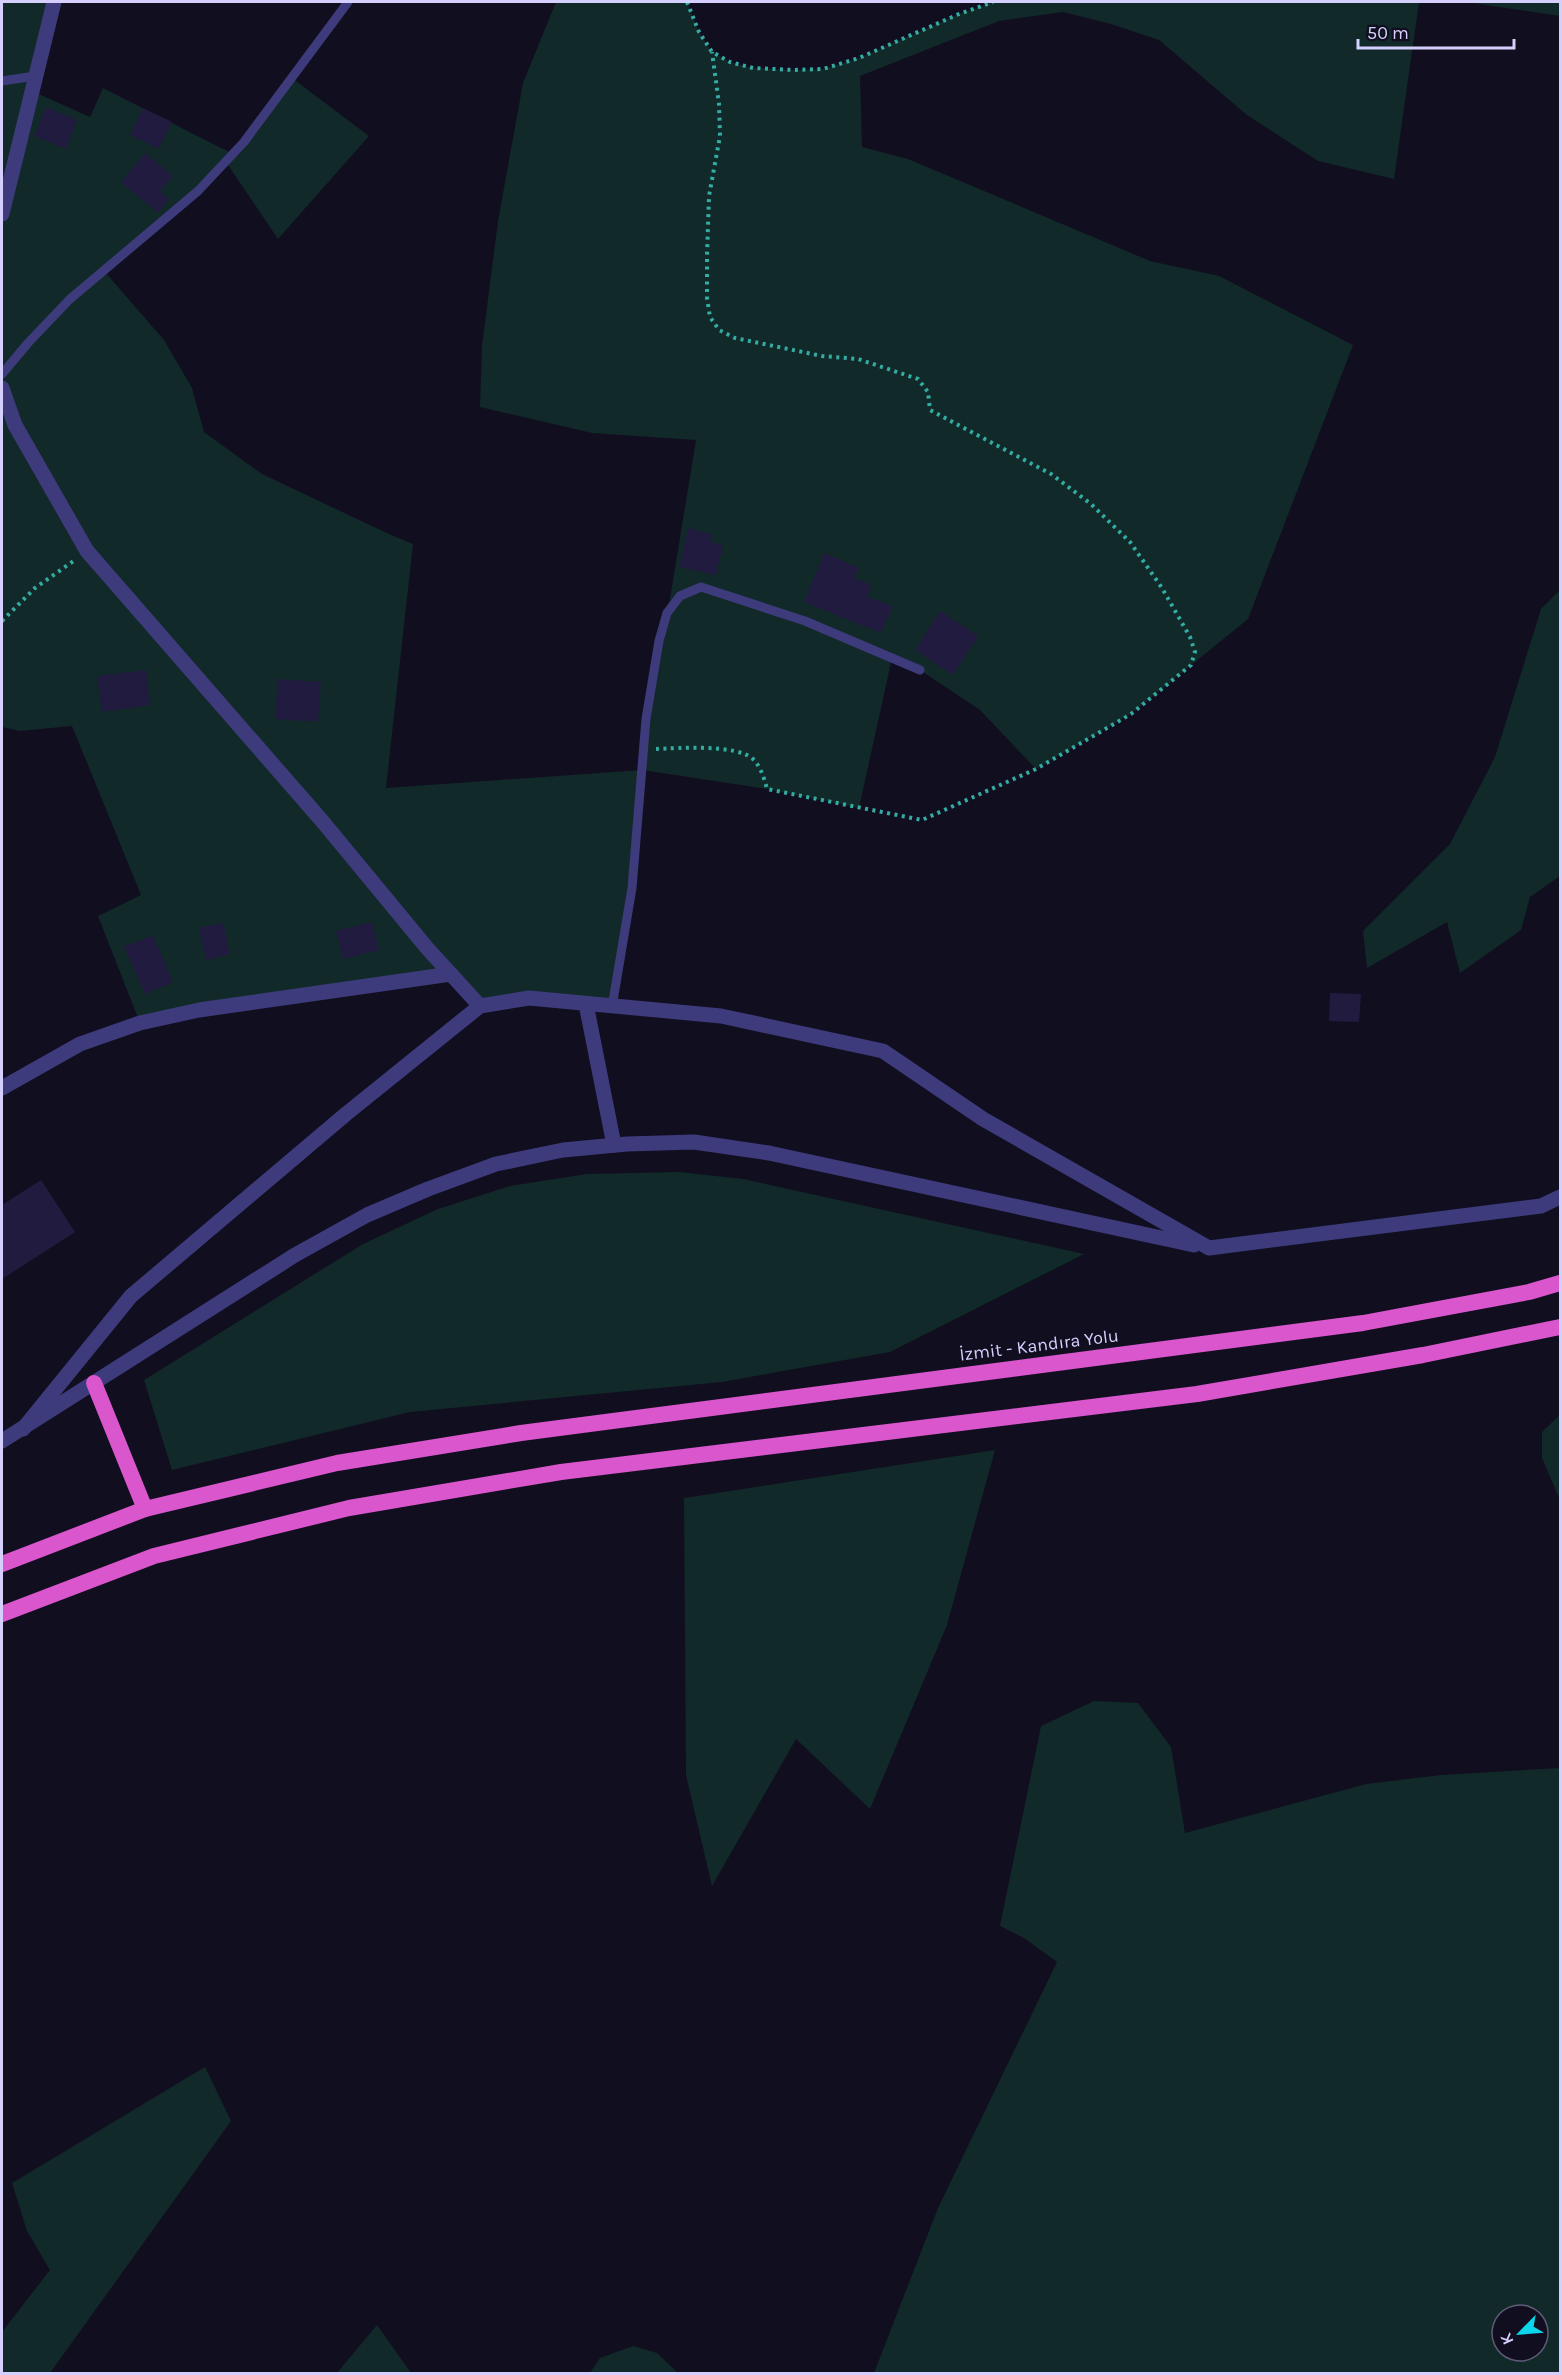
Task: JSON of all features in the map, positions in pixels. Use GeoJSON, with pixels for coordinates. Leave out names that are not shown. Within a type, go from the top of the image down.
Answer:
{"type":"FeatureCollection","features":[{"type":"Feature","properties":{"kind":"highway","name":"İzmit - Kandıra Yolu"},"geometry":{"type":"LineString","coordinates":[[2,1564],[145,1509],[337,1463],[521,1433],[1363,1323],[1529,1292],[1560,1283]]}},
{"type":"Feature","properties":{"kind":"highway"},"geometry":{"type":"LineString","coordinates":[[2,1614],[154,1556],[349,1508],[561,1472],[1197,1394],[1423,1355],[1560,1327]]}},
{"type":"Feature","properties":{"kind":"highway"},"geometry":{"type":"LineString","coordinates":[[94,1383],[145,1509]]}},
{"type":"Feature","properties":{"kind":"street"},"geometry":{"type":"LineString","coordinates":[[2,214],[54,2]]}},
{"type":"Feature","properties":{"kind":"street"},"geometry":{"type":"LineString","coordinates":[[2,388],[15,425],[87,551],[480,1006]]}},
{"type":"Feature","properties":{"kind":"street"},"geometry":{"type":"LineString","coordinates":[[2,1088],[80,1044],[140,1023],[199,1010],[451,974]]}},
{"type":"Feature","properties":{"kind":"street"},"geometry":{"type":"LineString","coordinates":[[22,1429],[131,1296],[346,1114],[480,1006],[529,998],[721,1016],[883,1051],[983,1119],[1209,1248]]}},
{"type":"Feature","properties":{"kind":"street"},"geometry":{"type":"LineString","coordinates":[[586,1004],[614,1145]]}},
{"type":"Feature","properties":{"kind":"street"},"geometry":{"type":"LineString","coordinates":[[2,1441],[295,1255],[377,1211],[496,1164],[563,1150],[614,1145],[694,1142],[769,1153],[1209,1248],[1541,1206],[1560,1197]]}},
{"type":"Feature","properties":{"kind":"lane"},"geometry":{"type":"LineString","coordinates":[[2,374],[70,299],[198,191],[233,154],[348,2]]}},
{"type":"Feature","properties":{"kind":"lane"},"geometry":{"type":"LineString","coordinates":[[2,81],[36,76]]}},
{"type":"Feature","properties":{"kind":"lane"},"geometry":{"type":"LineString","coordinates":[[612,1007],[632,888],[644,749],[659,641],[667,613],[680,596],[701,587],[805,621],[920,670]]}},
{"type":"Feature","properties":{"kind":"path"},"geometry":{"type":"LineString","coordinates":[[644,749],[710,747],[734,752],[752,757],[761,770],[767,789],[922,820],[1036,769],[1131,714],[1191,664],[1195,652],[1190,638],[1162,588],[1122,534],[1091,504],[1051,474],[930,410],[928,393],[918,379],[858,359],[822,356],[735,338],[719,330],[710,316],[707,298],[709,196],[720,136],[719,104],[712,52],[699,32],[687,2]]}},
{"type":"Feature","properties":{"kind":"path"},"geometry":{"type":"LineString","coordinates":[[712,52],[730,62],[753,68],[823,69],[859,58],[959,14],[993,2]]}},
{"type":"Feature","properties":{"kind":"path"},"geometry":{"type":"LineString","coordinates":[[2,621],[35,588],[87,551]]}},
{"type":"Feature","properties":{"kind":"green space"},"geometry":{"type":"Polygon","coordinates":[[[2,2],[54,2],[32,91],[90,117],[103,88],[233,154],[292,78],[369,136],[278,239],[226,162],[104,271],[164,340],[192,388],[204,432],[262,474],[413,544],[386,788],[642,770],[632,888],[612,1007],[529,998],[480,1006],[451,974],[140,1023],[98,916],[141,895],[72,726],[20,731],[2,727],[2,2]]]}},
{"type":"Feature","properties":{"kind":"green space"},"geometry":{"type":"Polygon","coordinates":[[[556,2],[687,2],[699,32],[712,52],[730,62],[753,68],[793,70],[823,69],[859,58],[959,14],[993,2],[1419,2],[1394,179],[1318,161],[1247,115],[1159,40],[1111,24],[1063,12],[999,21],[860,76],[862,147],[908,159],[1150,261],[1219,276],[1353,345],[1248,619],[1131,714],[1036,769],[980,710],[920,670],[892,658],[859,808],[767,789],[642,770],[696,440],[592,433],[480,407],[482,346],[498,221],[523,83],[556,2]]]}},
{"type":"Feature","properties":{"kind":"green space"},"geometry":{"type":"Polygon","coordinates":[[[1467,2],[1560,2],[1560,16],[1467,2]]]}},
{"type":"Feature","properties":{"kind":"green space"},"geometry":{"type":"Polygon","coordinates":[[[1560,590],[1560,876],[1530,897],[1521,930],[1460,973],[1447,922],[1367,968],[1363,931],[1450,844],[1495,757],[1541,609],[1560,590]]]}},
{"type":"Feature","properties":{"kind":"green space"},"geometry":{"type":"Polygon","coordinates":[[[679,1172],[743,1179],[1084,1254],[890,1352],[722,1382],[410,1412],[172,1470],[144,1380],[363,1244],[438,1209],[510,1186],[587,1174],[679,1172]]]}},
{"type":"Feature","properties":{"kind":"green space"},"geometry":{"type":"Polygon","coordinates":[[[1560,1415],[1560,1500],[1542,1458],[1542,1432],[1560,1415]]]}},
{"type":"Feature","properties":{"kind":"green space"},"geometry":{"type":"Polygon","coordinates":[[[995,1450],[947,1625],[870,1809],[796,1739],[712,1886],[686,1775],[684,1498],[995,1450]]]}},
{"type":"Feature","properties":{"kind":"green space"},"geometry":{"type":"Polygon","coordinates":[[[1094,1701],[1138,1703],[1171,1747],[1185,1833],[1366,1784],[1441,1775],[1560,1768],[1560,2373],[874,2373],[938,2208],[1057,1962],[1024,1938],[1000,1926],[1041,1726],[1094,1701]]]}},
{"type":"Feature","properties":{"kind":"green space"},"geometry":{"type":"Polygon","coordinates":[[[205,2067],[231,2121],[50,2373],[2,2373],[2,2332],[50,2270],[27,2231],[12,2183],[205,2067]]]}},
{"type":"Feature","properties":{"kind":"green space"},"geometry":{"type":"Polygon","coordinates":[[[377,2325],[411,2373],[337,2373],[377,2325]]]}},
{"type":"Feature","properties":{"kind":"green space"},"geometry":{"type":"Polygon","coordinates":[[[633,2346],[657,2353],[678,2373],[590,2373],[600,2358],[633,2346]]]}},
{"type":"Feature","properties":{"kind":"building"},"geometry":{"type":"Polygon","coordinates":[[[46,107],[77,120],[66,149],[34,136],[46,107]]]}},
{"type":"Feature","properties":{"kind":"building"},"geometry":{"type":"Polygon","coordinates":[[[143,108],[172,122],[159,149],[130,135],[143,108]]]}},
{"type":"Feature","properties":{"kind":"building"},"geometry":{"type":"Polygon","coordinates":[[[145,153],[173,176],[160,191],[169,199],[158,213],[121,182],[145,153]]]}},
{"type":"Feature","properties":{"kind":"building"},"geometry":{"type":"Polygon","coordinates":[[[688,528],[712,534],[710,542],[723,545],[716,575],[679,567],[688,528]]]}},
{"type":"Feature","properties":{"kind":"building"},"geometry":{"type":"Polygon","coordinates":[[[824,553],[859,568],[854,578],[871,585],[867,597],[893,606],[881,633],[804,602],[824,553]]]}},
{"type":"Feature","properties":{"kind":"building"},"geometry":{"type":"Polygon","coordinates":[[[940,611],[978,636],[953,675],[915,650],[940,611]]]}},
{"type":"Feature","properties":{"kind":"building"},"geometry":{"type":"Polygon","coordinates":[[[146,670],[150,705],[102,712],[97,676],[146,670]]]}},
{"type":"Feature","properties":{"kind":"building"},"geometry":{"type":"Polygon","coordinates":[[[278,679],[321,682],[318,722],[275,719],[278,679]]]}},
{"type":"Feature","properties":{"kind":"building"},"geometry":{"type":"Polygon","coordinates":[[[372,922],[379,950],[343,959],[336,931],[372,922]]]}},
{"type":"Feature","properties":{"kind":"building"},"geometry":{"type":"Polygon","coordinates":[[[223,923],[230,954],[206,960],[199,928],[223,923]]]}},
{"type":"Feature","properties":{"kind":"building"},"geometry":{"type":"Polygon","coordinates":[[[153,935],[173,982],[145,994],[124,947],[153,935]]]}},
{"type":"Feature","properties":{"kind":"building"},"geometry":{"type":"Polygon","coordinates":[[[1330,993],[1361,994],[1359,1022],[1329,1021],[1330,993]]]}},
{"type":"Feature","properties":{"kind":"building"},"geometry":{"type":"Polygon","coordinates":[[[41,1180],[75,1232],[2,1279],[2,1205],[41,1180]]]}}]}
